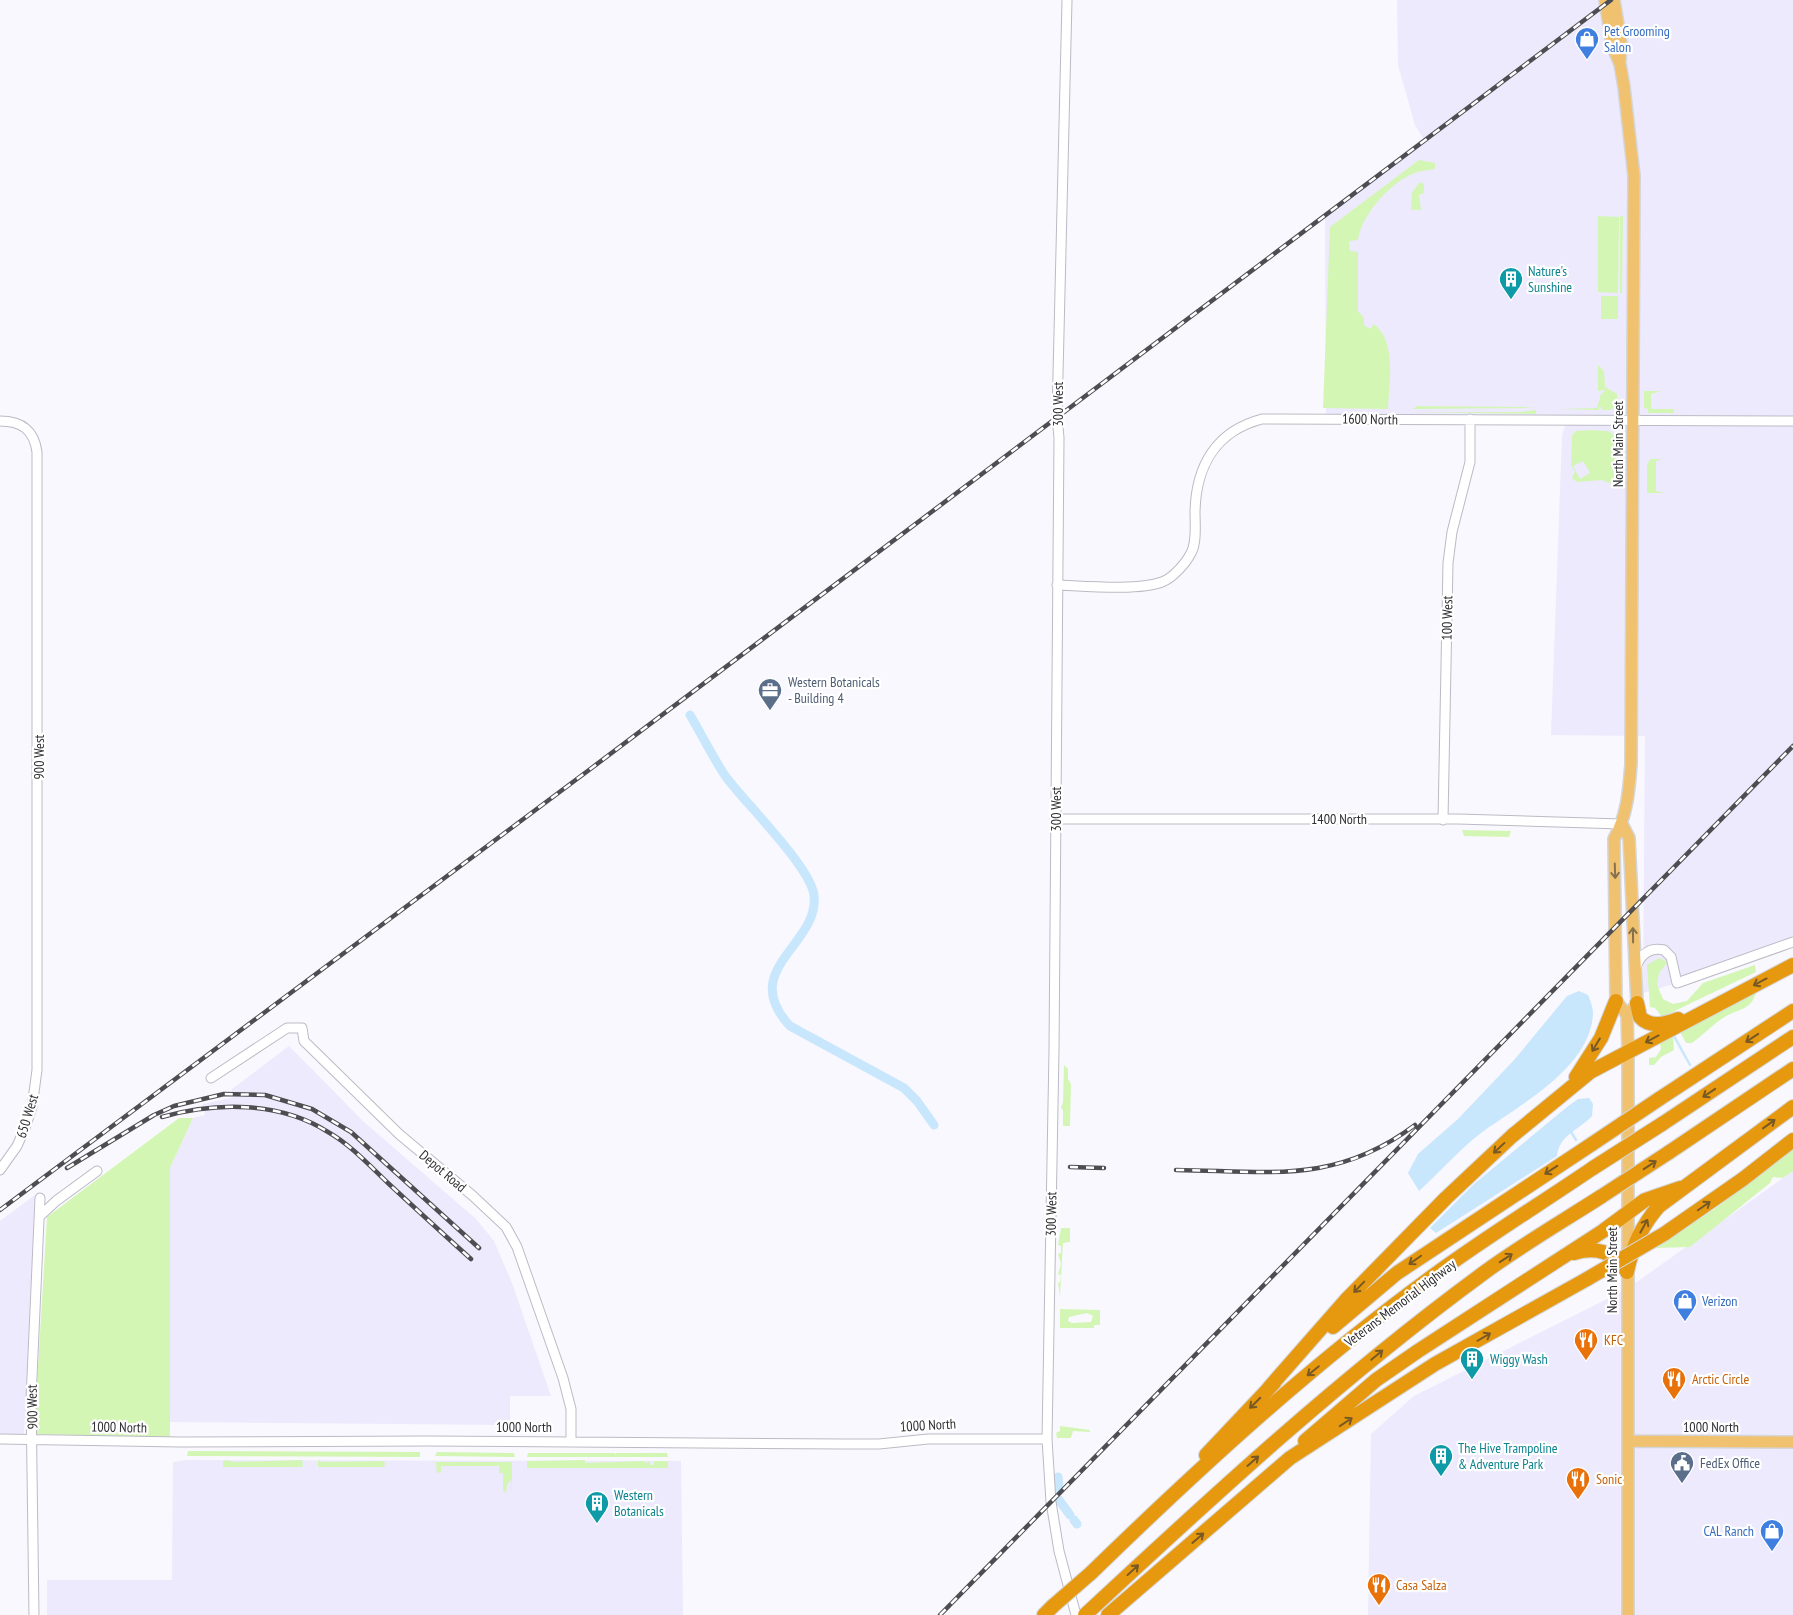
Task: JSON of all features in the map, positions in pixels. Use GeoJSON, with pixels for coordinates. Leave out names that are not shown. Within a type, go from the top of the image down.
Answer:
{"type":"FeatureCollection","features":[{"type":"Feature","properties":{"kind":"highway"},"geometry":{"type":"LineString","coordinates":[[1268,1389],[1346,1300],[1446,1198],[1512,1136],[1563,1094],[1597,1067],[1793,964]]}},
{"type":"Feature","properties":{"kind":"highway"},"geometry":{"type":"LineString","coordinates":[[1563,1094],[1601,1038],[1616,1000]]}},
{"type":"Feature","properties":{"kind":"highway"},"geometry":{"type":"LineString","coordinates":[[1637,1003],[1637,1010],[1643,1021],[1657,1024],[1666,1024],[1707,1010]]}},
{"type":"Feature","properties":{"kind":"highway"},"geometry":{"type":"LineString","coordinates":[[1179,1488],[1223,1434],[1268,1389],[1350,1312],[1397,1273],[1793,1011]]}},
{"type":"Feature","properties":{"kind":"highway","name":"Veterans Memorial Highway"},"geometry":{"type":"LineString","coordinates":[[1049,1610],[1091,1573],[1179,1488],[1304,1378],[1373,1322],[1433,1276],[1793,1037]]}},
{"type":"Feature","properties":{"kind":"highway","name":"Veterans Memorial Highway"},"geometry":{"type":"LineString","coordinates":[[1085,1615],[1217,1492],[1392,1343],[1486,1271],[1793,1069]]}},
{"type":"Feature","properties":{"kind":"highway"},"geometry":{"type":"LineString","coordinates":[[1627,1272],[1635,1243],[1648,1220],[1659,1206],[1680,1188],[1793,1106]]}},
{"type":"Feature","properties":{"kind":"highway"},"geometry":{"type":"LineString","coordinates":[[1108,1615],[1290,1458],[1428,1368],[1664,1234],[1743,1179],[1793,1140]]}},
{"type":"Feature","properties":{"kind":"highway"},"geometry":{"type":"LineString","coordinates":[[1290,1458],[1294,1450],[1376,1380],[1563,1257],[1645,1200],[1680,1188]]}},
{"type":"Feature","properties":{"kind":"highway"},"geometry":{"type":"LineString","coordinates":[[1563,1257],[1579,1252],[1601,1251],[1616,1258],[1627,1272]]}},
{"type":"Feature","properties":{"kind":"main road","name":"North Main Street"},"geometry":{"type":"LineString","coordinates":[[1605,0],[1612,45],[1620,64]]}},
{"type":"Feature","properties":{"kind":"main road","name":"North Main Street"},"geometry":{"type":"LineString","coordinates":[[1614,0],[1621,43],[1620,64],[1633,150],[1634,176],[1631,764],[1627,806],[1622,824],[1614,839],[1616,1000]]}},
{"type":"Feature","properties":{"kind":"main road"},"geometry":{"type":"LineString","coordinates":[[1616,1000],[1627,1015],[1637,1003],[1629,838],[1622,824]]}},
{"type":"Feature","properties":{"kind":"main road","name":"North Main Street"},"geometry":{"type":"LineString","coordinates":[[1627,1015],[1628,1615]]}},
{"type":"Feature","properties":{"kind":"main road","name":"1000 North"},"geometry":{"type":"LineString","coordinates":[[1628,1441],[1793,1442]]}},
{"type":"Feature","properties":{"kind":"street","name":"300 West"},"geometry":{"type":"LineString","coordinates":[[1067,0],[1057,416],[1059,438],[1047,1438],[1051,1502],[1059,1551],[1076,1615]]}},
{"type":"Feature","properties":{"kind":"street","name":"1600 North"},"geometry":{"type":"LineString","coordinates":[[1057,585],[1149,586],[1165,582],[1178,570],[1192,552],[1195,495],[1203,471],[1214,448],[1235,428],[1262,419],[1292,417],[1633,421],[1793,420]]}},
{"type":"Feature","properties":{"kind":"street","name":"100 West"},"geometry":{"type":"LineString","coordinates":[[1443,820],[1448,563],[1452,532],[1470,462],[1470,419]]}},
{"type":"Feature","properties":{"kind":"street","name":"900 West"},"geometry":{"type":"LineString","coordinates":[[0,421],[20,424],[29,430],[36,444],[38,461],[39,883],[36,1086]]}},
{"type":"Feature","properties":{"kind":"street","name":"1400 North"},"geometry":{"type":"LineString","coordinates":[[1055,819],[1443,820],[1622,824]]}},
{"type":"Feature","properties":{"kind":"street"},"geometry":{"type":"LineString","coordinates":[[1634,972],[1640,958],[1645,953],[1661,949],[1671,957],[1677,984],[1793,942]]}},
{"type":"Feature","properties":{"kind":"street","name":"Depot Road"},"geometry":{"type":"LineString","coordinates":[[211,1078],[287,1028],[302,1028],[304,1041],[393,1128],[500,1220],[517,1247],[564,1378],[571,1409],[571,1442]]}},
{"type":"Feature","properties":{"kind":"street","name":"650 West"},"geometry":{"type":"LineString","coordinates":[[0,1170],[17,1146],[25,1128],[36,1086]]}},
{"type":"Feature","properties":{"kind":"street"},"geometry":{"type":"LineString","coordinates":[[40,1216],[56,1201],[96,1171]]}},
{"type":"Feature","properties":{"kind":"street","name":"900 West"},"geometry":{"type":"LineString","coordinates":[[34,1615],[32,1369],[40,1198]]}},
{"type":"Feature","properties":{"kind":"street","name":"1000 North"},"geometry":{"type":"LineString","coordinates":[[0,1439],[862,1444],[928,1439],[1047,1438]]}},
{"type":"Feature","properties":{"kind":"shaded area"},"geometry":{"type":"Polygon","coordinates":[[[1397,0],[1793,0],[1793,936],[1677,983],[1643,993],[1645,736],[1551,735],[1562,436],[1568,415],[1326,414],[1325,214],[1424,140],[1415,125],[1398,65],[1397,0]]]}},
{"type":"Feature","properties":{"kind":"shaded area"},"geometry":{"type":"Polygon","coordinates":[[[289,1046],[364,1122],[476,1219],[494,1241],[512,1283],[551,1396],[510,1396],[510,1425],[170,1422],[170,1168],[193,1118],[205,1115],[203,1104],[231,1098],[232,1089],[289,1046]]]}},
{"type":"Feature","properties":{"kind":"shaded area"},"geometry":{"type":"Polygon","coordinates":[[[1793,1171],[1793,1615],[1368,1615],[1371,1434],[1414,1396],[1627,1289],[1793,1171]]]}},
{"type":"Feature","properties":{"kind":"shaded area"},"geometry":{"type":"Polygon","coordinates":[[[35,1195],[24,1435],[0,1435],[0,1221],[35,1195]]]}},
{"type":"Feature","properties":{"kind":"shaded area"},"geometry":{"type":"Polygon","coordinates":[[[187,1460],[681,1461],[683,1615],[47,1615],[47,1580],[172,1580],[173,1462],[187,1460]]]}},
{"type":"Feature","properties":{"kind":"green space"},"geometry":{"type":"Polygon","coordinates":[[[1419,160],[1435,163],[1435,169],[1412,174],[1394,185],[1370,211],[1364,221],[1358,240],[1349,241],[1350,251],[1358,252],[1358,311],[1364,318],[1364,325],[1370,329],[1374,324],[1381,332],[1389,352],[1388,409],[1323,408],[1330,227],[1419,160]]]}},
{"type":"Feature","properties":{"kind":"green space"},"geometry":{"type":"Polygon","coordinates":[[[1420,182],[1424,184],[1424,193],[1419,195],[1421,210],[1411,210],[1412,192],[1420,182]]]}},
{"type":"Feature","properties":{"kind":"green space"},"geometry":{"type":"Polygon","coordinates":[[[1598,216],[1619,217],[1618,293],[1598,292],[1598,216]]]}},
{"type":"Feature","properties":{"kind":"green space"},"geometry":{"type":"Polygon","coordinates":[[[1620,216],[1623,216],[1622,293],[1620,293],[1620,216]]]}},
{"type":"Feature","properties":{"kind":"green space"},"geometry":{"type":"Polygon","coordinates":[[[1601,296],[1618,296],[1618,319],[1601,319],[1601,296]]]}},
{"type":"Feature","properties":{"kind":"green space"},"geometry":{"type":"Polygon","coordinates":[[[1598,365],[1604,371],[1605,387],[1617,394],[1617,403],[1611,410],[1602,410],[1601,407],[1599,407],[1599,410],[1561,409],[1597,408],[1601,394],[1606,390],[1598,391],[1598,365]]]}},
{"type":"Feature","properties":{"kind":"green space"},"geometry":{"type":"Polygon","coordinates":[[[1644,391],[1661,391],[1651,394],[1651,409],[1674,409],[1674,413],[1648,413],[1648,409],[1644,408],[1644,391]]]}},
{"type":"Feature","properties":{"kind":"green space"},"geometry":{"type":"Polygon","coordinates":[[[1417,406],[1522,407],[1536,408],[1413,409],[1417,406]]]}},
{"type":"Feature","properties":{"kind":"green space"},"geometry":{"type":"Polygon","coordinates":[[[1536,410],[1536,414],[1411,412],[1521,412],[1536,410]]]}},
{"type":"Feature","properties":{"kind":"green space"},"geometry":{"type":"Polygon","coordinates":[[[1576,431],[1608,431],[1619,438],[1621,474],[1618,479],[1621,481],[1621,488],[1613,488],[1612,484],[1602,480],[1577,482],[1572,478],[1575,471],[1571,466],[1572,435],[1576,431]],[[1583,461],[1573,466],[1580,479],[1590,473],[1583,461]]]}},
{"type":"Feature","properties":{"kind":"green space"},"geometry":{"type":"Polygon","coordinates":[[[1650,459],[1662,459],[1656,461],[1656,491],[1665,493],[1647,493],[1647,465],[1650,459]]]}},
{"type":"Feature","properties":{"kind":"green space"},"geometry":{"type":"Polygon","coordinates":[[[1462,830],[1511,831],[1509,837],[1464,836],[1462,830]]]}},
{"type":"Feature","properties":{"kind":"green space"},"geometry":{"type":"Polygon","coordinates":[[[1659,958],[1668,962],[1659,973],[1657,985],[1663,999],[1673,1004],[1687,1001],[1703,983],[1755,965],[1756,972],[1662,1017],[1655,1008],[1650,1007],[1647,965],[1659,958]]]}},
{"type":"Feature","properties":{"kind":"green space"},"geometry":{"type":"Polygon","coordinates":[[[1756,992],[1751,1003],[1743,1009],[1723,1018],[1692,1043],[1686,1043],[1680,1032],[1756,992]]]}},
{"type":"Feature","properties":{"kind":"green space"},"geometry":{"type":"Polygon","coordinates":[[[1673,1036],[1674,1050],[1661,1057],[1654,1065],[1649,1065],[1649,1058],[1656,1057],[1661,1049],[1660,1043],[1673,1036]]]}},
{"type":"Feature","properties":{"kind":"green space"},"geometry":{"type":"Polygon","coordinates":[[[1064,1065],[1068,1069],[1068,1079],[1071,1084],[1070,1126],[1063,1126],[1063,1111],[1061,1107],[1063,1102],[1064,1065]]]}},
{"type":"Feature","properties":{"kind":"green space"},"geometry":{"type":"Polygon","coordinates":[[[179,1118],[193,1118],[170,1168],[170,1437],[34,1434],[47,1217],[179,1118]]]}},
{"type":"Feature","properties":{"kind":"green space"},"geometry":{"type":"Polygon","coordinates":[[[1793,1150],[1793,1171],[1783,1178],[1773,1177],[1770,1183],[1690,1247],[1654,1248],[1713,1210],[1793,1150]]]}},
{"type":"Feature","properties":{"kind":"green space"},"geometry":{"type":"Polygon","coordinates":[[[1061,1228],[1070,1228],[1070,1242],[1063,1243],[1060,1296],[1058,1283],[1060,1282],[1061,1275],[1058,1274],[1061,1264],[1058,1254],[1061,1253],[1061,1246],[1058,1245],[1061,1228]]]}},
{"type":"Feature","properties":{"kind":"green space"},"geometry":{"type":"Polygon","coordinates":[[[1060,1309],[1100,1310],[1100,1325],[1094,1325],[1094,1328],[1060,1328],[1060,1309]],[[1087,1313],[1069,1317],[1068,1321],[1072,1323],[1091,1322],[1093,1316],[1087,1313]]]}},
{"type":"Feature","properties":{"kind":"green space"},"geometry":{"type":"Polygon","coordinates":[[[1060,1426],[1090,1430],[1090,1432],[1073,1431],[1071,1438],[1057,1438],[1056,1433],[1060,1431],[1060,1426]]]}},
{"type":"Feature","properties":{"kind":"green space"},"geometry":{"type":"Polygon","coordinates":[[[188,1451],[420,1452],[420,1457],[187,1456],[188,1451]]]}},
{"type":"Feature","properties":{"kind":"green space"},"geometry":{"type":"Polygon","coordinates":[[[437,1452],[514,1453],[515,1457],[435,1456],[437,1452]]]}},
{"type":"Feature","properties":{"kind":"green space"},"geometry":{"type":"Polygon","coordinates":[[[528,1453],[615,1453],[615,1455],[616,1453],[667,1453],[668,1457],[527,1457],[528,1453]]]}},
{"type":"Feature","properties":{"kind":"green space"},"geometry":{"type":"Polygon","coordinates":[[[226,1460],[234,1462],[302,1460],[303,1465],[302,1467],[223,1467],[223,1462],[226,1460]]]}},
{"type":"Feature","properties":{"kind":"green space"},"geometry":{"type":"Polygon","coordinates":[[[318,1460],[322,1462],[384,1461],[385,1464],[384,1467],[318,1467],[318,1460]]]}},
{"type":"Feature","properties":{"kind":"green space"},"geometry":{"type":"Polygon","coordinates":[[[585,1460],[585,1463],[644,1461],[646,1463],[650,1461],[650,1465],[654,1465],[654,1461],[668,1461],[668,1468],[527,1468],[527,1461],[585,1460]]]}},
{"type":"Feature","properties":{"kind":"green space"},"geometry":{"type":"Polygon","coordinates":[[[436,1462],[512,1462],[512,1493],[511,1480],[507,1485],[506,1493],[503,1491],[503,1473],[499,1473],[499,1466],[441,1466],[441,1472],[437,1473],[436,1462]]]}},
{"type":"Feature","properties":{"kind":"water"},"geometry":{"type":"Polygon","coordinates":[[[1579,991],[1588,995],[1593,1013],[1589,1033],[1580,1051],[1567,1068],[1533,1097],[1481,1133],[1419,1191],[1408,1173],[1418,1154],[1458,1119],[1515,1059],[1567,996],[1579,991]]]}},
{"type":"Feature","properties":{"kind":"water"},"geometry":{"type":"Polygon","coordinates":[[[1589,1098],[1593,1104],[1592,1116],[1570,1133],[1561,1143],[1557,1156],[1436,1233],[1430,1228],[1474,1184],[1567,1107],[1578,1099],[1589,1098]]]}},
{"type":"Feature","properties":{"kind":"waterway"},"geometry":{"type":"LineString","coordinates":[[690,715],[726,777],[790,852],[810,883],[814,895],[813,913],[805,929],[784,958],[776,973],[772,989],[776,1006],[790,1026],[904,1088],[917,1101],[934,1125]]}},
{"type":"Feature","properties":{"kind":"waterway"},"geometry":{"type":"LineString","coordinates":[[1674,1036],[1690,1065]]}},
{"type":"Feature","properties":{"kind":"waterway"},"geometry":{"type":"LineString","coordinates":[[1570,1130],[1576,1140]]}},
{"type":"Feature","properties":{"kind":"waterway"},"geometry":{"type":"LineString","coordinates":[[1058,1477],[1059,1489]]}},
{"type":"Feature","properties":{"kind":"waterway"},"geometry":{"type":"LineString","coordinates":[[1059,1500],[1070,1515]]}},
{"type":"Feature","properties":{"kind":"waterway"},"geometry":{"type":"LineString","coordinates":[[1074,1520],[1077,1524]]}},
{"type":"Feature","properties":{"kind":"railway"},"geometry":{"type":"LineString","coordinates":[[0,1210],[589,770],[1611,0]]}},
{"type":"Feature","properties":{"kind":"railway"},"geometry":{"type":"LineString","coordinates":[[940,1615],[1793,746]]}},
{"type":"Feature","properties":{"kind":"railway"},"geometry":{"type":"LineString","coordinates":[[67,1168],[154,1115],[174,1106],[224,1094],[265,1095],[312,1109],[351,1132],[479,1248]]}},
{"type":"Feature","properties":{"kind":"railway"},"geometry":{"type":"LineString","coordinates":[[162,1117],[204,1109],[247,1107],[289,1114],[309,1122],[336,1137],[352,1149],[471,1259]]}},
{"type":"Feature","properties":{"kind":"railway"},"geometry":{"type":"LineString","coordinates":[[1176,1170],[1271,1172],[1329,1166],[1357,1157],[1386,1144],[1415,1125]]}},
{"type":"Feature","properties":{"kind":"railway"},"geometry":{"type":"LineString","coordinates":[[1070,1167],[1104,1168]]}},
{"type":"Feature","properties":{"kind":"place","name":"Pet Grooming Salon"},"geometry":{"type":"Point","coordinates":[1587,60]}},
{"type":"Feature","properties":{"kind":"place","name":"Nature's Sunshine"},"geometry":{"type":"Point","coordinates":[1511,300]}},
{"type":"Feature","properties":{"kind":"place","name":"Western Botanicals - Building 4"},"geometry":{"type":"Point","coordinates":[770,711]}},
{"type":"Feature","properties":{"kind":"place","name":"Verizon"},"geometry":{"type":"Point","coordinates":[1685,1322]}},
{"type":"Feature","properties":{"kind":"place","name":"KFC"},"geometry":{"type":"Point","coordinates":[1586,1361]}},
{"type":"Feature","properties":{"kind":"place","name":"Wiggy Wash"},"geometry":{"type":"Point","coordinates":[1472,1380]}},
{"type":"Feature","properties":{"kind":"place","name":"Arctic Circle"},"geometry":{"type":"Point","coordinates":[1674,1400]}},
{"type":"Feature","properties":{"kind":"place","name":"The Hive Trampoline & Adventure Park"},"geometry":{"type":"Point","coordinates":[1441,1477]}},
{"type":"Feature","properties":{"kind":"place","name":"FedEx Office"},"geometry":{"type":"Point","coordinates":[1682,1484]}},
{"type":"Feature","properties":{"kind":"place","name":"Sonic"},"geometry":{"type":"Point","coordinates":[1578,1500]}},
{"type":"Feature","properties":{"kind":"place","name":"Western Botanicals"},"geometry":{"type":"Point","coordinates":[597,1524]}},
{"type":"Feature","properties":{"kind":"place","name":"CAL Ranch"},"geometry":{"type":"Point","coordinates":[1772,1552]}},
{"type":"Feature","properties":{"kind":"place","name":"Casa Salza"},"geometry":{"type":"Point","coordinates":[1379,1606]}}]}
